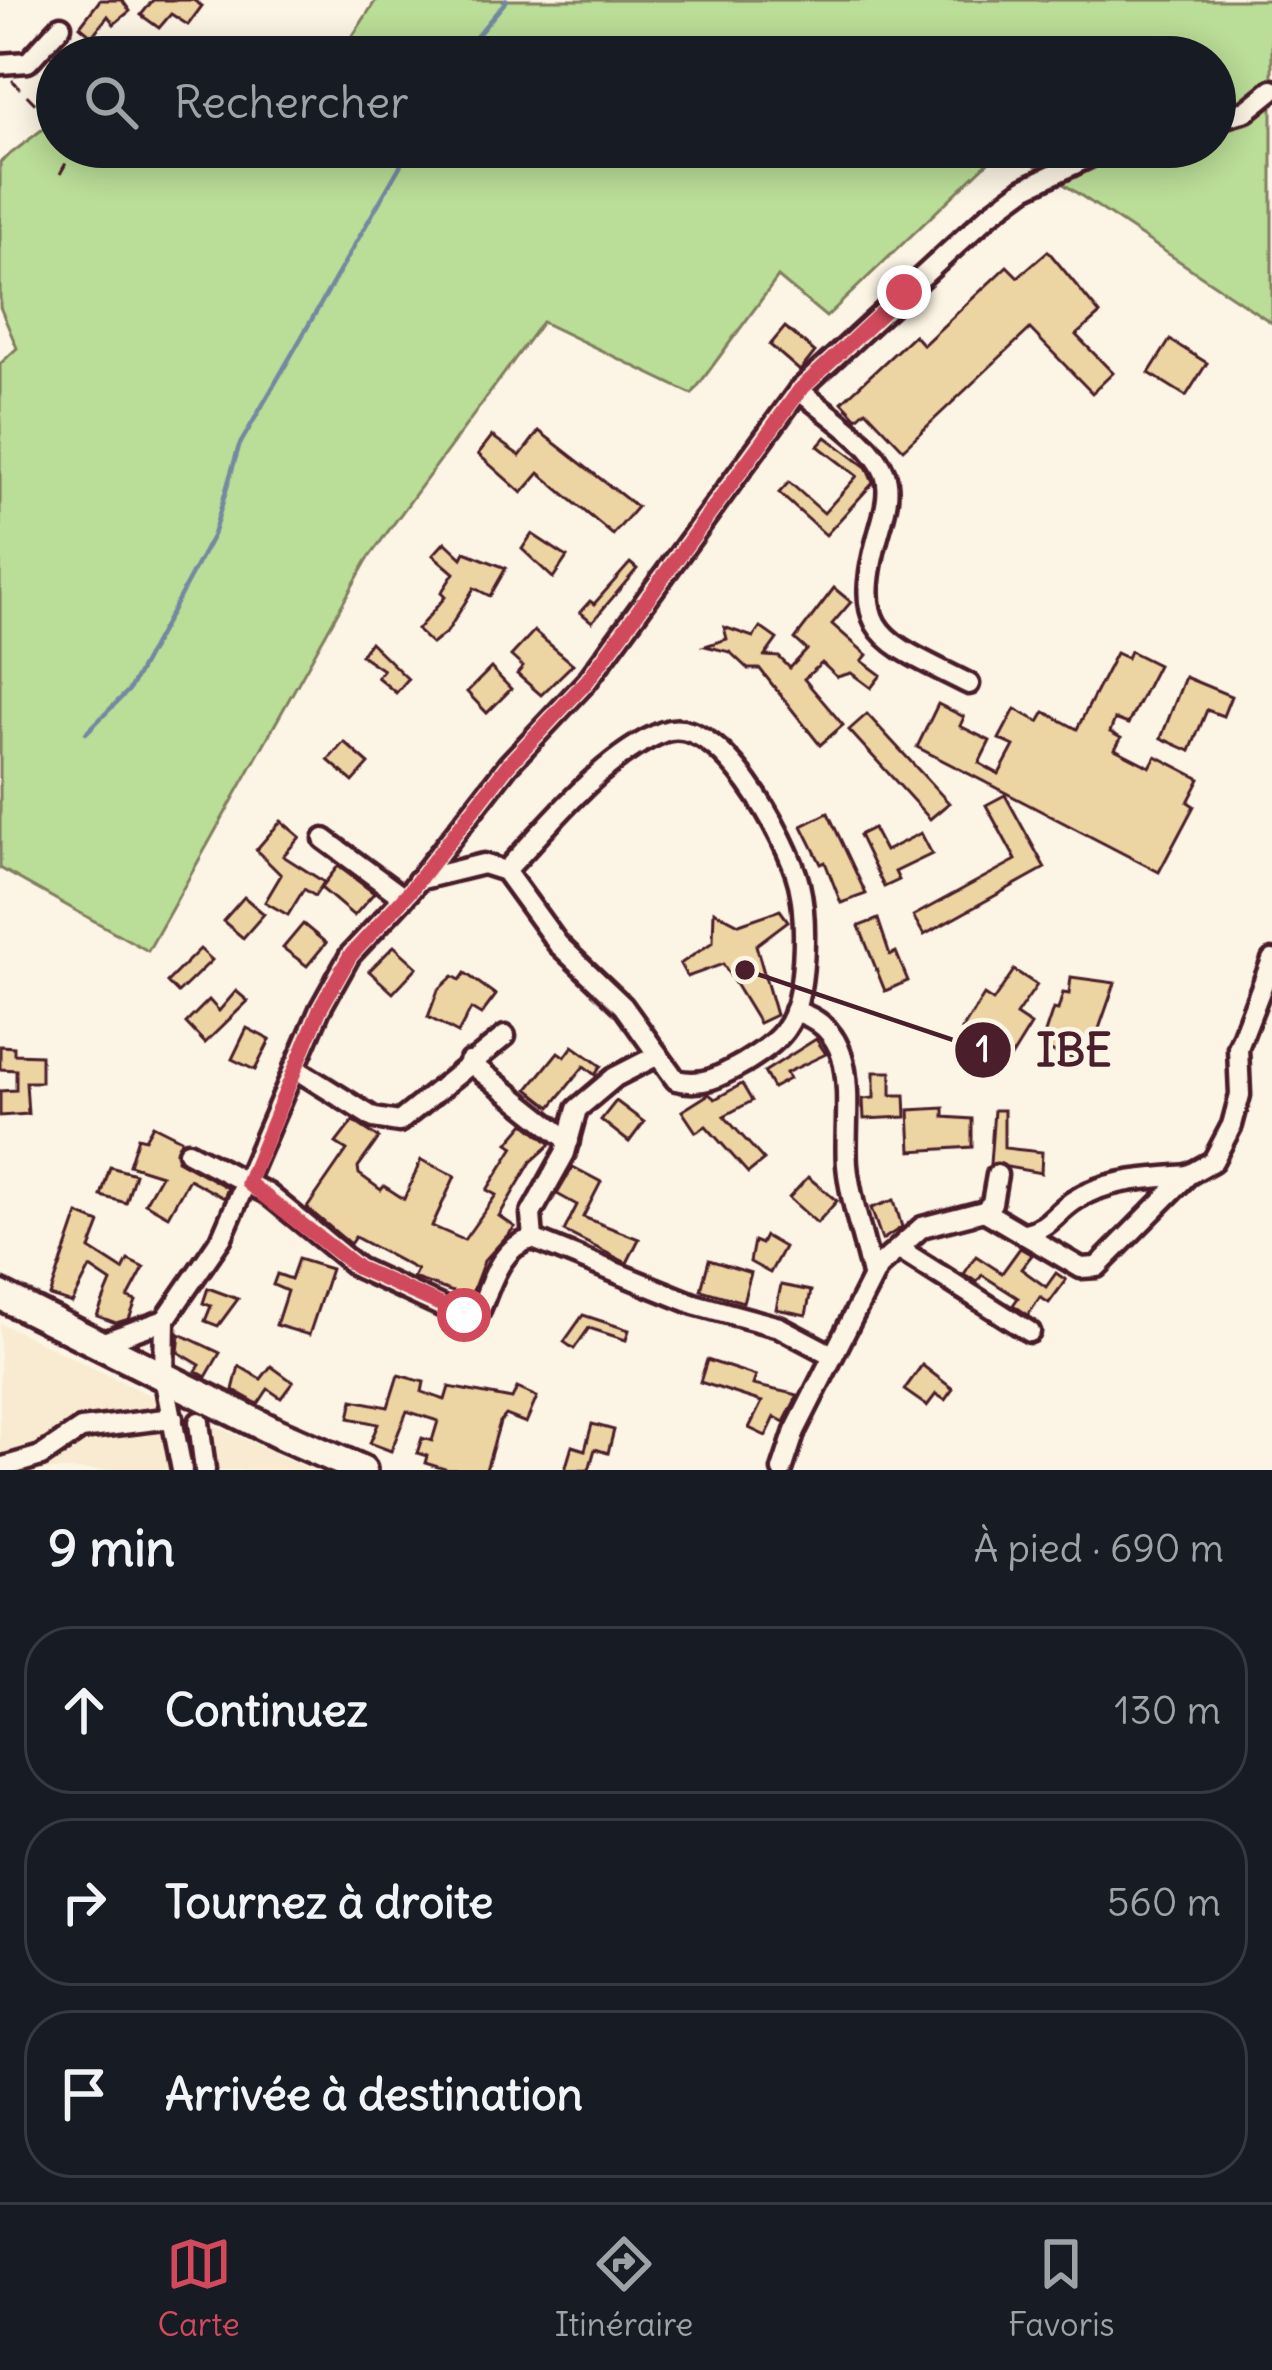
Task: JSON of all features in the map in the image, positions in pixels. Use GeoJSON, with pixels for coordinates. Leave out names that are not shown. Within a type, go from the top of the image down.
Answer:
{"type":"FeatureCollection","features":[{"type":"Feature","properties":{"kind":"highway"},"geometry":{"type":"LineString","coordinates":[[0,1295],[362,1470]]}},
{"type":"Feature","properties":{"kind":"street"},"geometry":{"type":"LineString","coordinates":[[52,36],[61,26]]}},
{"type":"Feature","properties":{"kind":"street"},"geometry":{"type":"LineString","coordinates":[[6,72],[36,53]]}},
{"type":"Feature","properties":{"kind":"street"},"geometry":{"type":"LineString","coordinates":[[1236,114],[1272,90]]}},
{"type":"Feature","properties":{"kind":"street"},"geometry":{"type":"LineString","coordinates":[[182,1470],[164,1377],[165,1320],[222,1237],[294,1067],[350,956],[404,898],[508,765],[600,665],[800,390],[990,214],[1025,188],[1066,168]]}},
{"type":"Feature","properties":{"kind":"street"},"geometry":{"type":"LineString","coordinates":[[800,390],[870,451],[884,474],[885,512],[869,567],[871,618],[884,641],[969,684]]}},
{"type":"Feature","properties":{"kind":"street"},"geometry":{"type":"LineString","coordinates":[[418,880],[483,864],[505,871],[558,944],[602,982],[676,1080],[712,1081],[785,1030],[794,1011],[805,942],[799,885],[779,831],[734,767],[706,738],[685,729],[664,731],[611,764],[505,871]]}},
{"type":"Feature","properties":{"kind":"street"},"geometry":{"type":"LineString","coordinates":[[324,839],[404,898]]}},
{"type":"Feature","properties":{"kind":"street"},"geometry":{"type":"LineString","coordinates":[[984,1211],[1081,1268],[1097,1267],[1188,1175],[1213,1160],[1232,1125],[1240,1095],[1238,1048],[1272,960]]}},
{"type":"Feature","properties":{"kind":"street"},"geometry":{"type":"LineString","coordinates":[[794,1011],[808,1015],[840,1045],[847,1075],[848,1169],[872,1275]]}},
{"type":"Feature","properties":{"kind":"street"},"geometry":{"type":"LineString","coordinates":[[294,1067],[374,1118],[399,1122],[505,1036]]}},
{"type":"Feature","properties":{"kind":"street"},"geometry":{"type":"LineString","coordinates":[[533,1239],[531,1214],[569,1141],[578,1109],[592,1094],[658,1055]]}},
{"type":"Feature","properties":{"kind":"street"},"geometry":{"type":"LineString","coordinates":[[469,1062],[569,1141]]}},
{"type":"Feature","properties":{"kind":"street"},"geometry":{"type":"LineString","coordinates":[[188,1152],[248,1183],[358,1268],[458,1314],[480,1310],[500,1264],[519,1243],[533,1239],[694,1304],[779,1327],[832,1355]]}},
{"type":"Feature","properties":{"kind":"street"},"geometry":{"type":"LineString","coordinates":[[782,1470],[872,1275],[922,1227],[984,1211],[992,1203],[997,1175]]}},
{"type":"Feature","properties":{"kind":"street"},"geometry":{"type":"LineString","coordinates":[[1025,1233],[1044,1229],[1088,1194],[1138,1178],[1188,1175]]}},
{"type":"Feature","properties":{"kind":"street"},"geometry":{"type":"LineString","coordinates":[[901,1250],[1030,1332]]}},
{"type":"Feature","properties":{"kind":"street"},"geometry":{"type":"LineString","coordinates":[[97,1344],[165,1320]]}},
{"type":"Feature","properties":{"kind":"street"},"geometry":{"type":"LineString","coordinates":[[0,1468],[41,1456],[81,1430],[173,1418]]}},
{"type":"Feature","properties":{"kind":"street"},"geometry":{"type":"LineString","coordinates":[[199,1422],[206,1470]]}},
{"type":"Feature","properties":{"kind":"path"},"geometry":{"type":"LineString","coordinates":[[6,72],[36,104]]}},
{"type":"Feature","properties":{"kind":"path"},"geometry":{"type":"LineString","coordinates":[[60,174],[63,168]]}},
{"type":"Feature","properties":{"kind":"shaded area"},"geometry":{"type":"Polygon","coordinates":[[[0,1323],[166,1403],[312,1470],[0,1470],[0,1323]]]}},
{"type":"Feature","properties":{"kind":"green space"},"geometry":{"type":"Polygon","coordinates":[[[376,0],[1272,0],[1272,323],[1040,168],[1236,168],[1236,36],[353,36],[376,0]]]}},
{"type":"Feature","properties":{"kind":"green space"},"geometry":{"type":"Polygon","coordinates":[[[36,134],[36,168],[982,168],[826,317],[778,277],[692,394],[542,322],[367,560],[148,951],[0,868],[0,364],[17,348],[0,307],[0,162],[36,134]]]}},
{"type":"Feature","properties":{"kind":"building"},"geometry":{"type":"Polygon","coordinates":[[[100,0],[122,0],[130,11],[114,24],[108,16],[92,36],[80,26],[100,0]]]}},
{"type":"Feature","properties":{"kind":"building"},"geometry":{"type":"Polygon","coordinates":[[[153,0],[193,0],[202,6],[188,25],[171,14],[159,28],[141,15],[153,0]]]}},
{"type":"Feature","properties":{"kind":"building"},"geometry":{"type":"Polygon","coordinates":[[[1048,251],[1100,314],[1076,335],[1113,373],[1092,393],[1030,329],[903,449],[866,410],[857,418],[842,402],[914,335],[923,345],[1007,266],[1018,277],[1048,251]]]}},
{"type":"Feature","properties":{"kind":"building"},"geometry":{"type":"Polygon","coordinates":[[[785,327],[815,352],[800,371],[770,345],[785,327]]]}},
{"type":"Feature","properties":{"kind":"building"},"geometry":{"type":"Polygon","coordinates":[[[1170,340],[1207,363],[1186,396],[1149,373],[1170,340]]]}},
{"type":"Feature","properties":{"kind":"building"},"geometry":{"type":"Polygon","coordinates":[[[539,431],[637,507],[613,535],[539,473],[522,493],[478,454],[492,436],[520,456],[539,431]]]}},
{"type":"Feature","properties":{"kind":"building"},"geometry":{"type":"Polygon","coordinates":[[[826,437],[866,467],[873,483],[826,535],[779,493],[789,482],[824,513],[857,476],[818,446],[826,437]]]}},
{"type":"Feature","properties":{"kind":"building"},"geometry":{"type":"Polygon","coordinates":[[[532,534],[567,557],[553,578],[522,549],[532,534]]]}},
{"type":"Feature","properties":{"kind":"building"},"geometry":{"type":"Polygon","coordinates":[[[445,542],[462,558],[465,552],[506,568],[490,596],[474,588],[447,632],[432,644],[417,630],[445,597],[441,593],[454,573],[433,555],[445,542]]]}},
{"type":"Feature","properties":{"kind":"building"},"geometry":{"type":"Polygon","coordinates":[[[630,563],[637,569],[592,622],[580,612],[590,601],[594,604],[630,563]]]}},
{"type":"Feature","properties":{"kind":"building"},"geometry":{"type":"Polygon","coordinates":[[[834,588],[851,602],[832,624],[867,655],[862,661],[881,675],[871,688],[851,673],[837,677],[822,663],[804,679],[843,725],[820,745],[760,669],[748,669],[730,652],[705,646],[727,639],[724,627],[753,637],[760,627],[777,639],[765,656],[779,657],[790,668],[807,650],[795,639],[834,588]]]}},
{"type":"Feature","properties":{"kind":"building"},"geometry":{"type":"Polygon","coordinates":[[[534,631],[573,664],[541,695],[517,674],[523,667],[511,656],[534,631]]]}},
{"type":"Feature","properties":{"kind":"building"},"geometry":{"type":"Polygon","coordinates":[[[370,642],[408,679],[396,693],[377,677],[383,670],[361,655],[370,642]]]}},
{"type":"Feature","properties":{"kind":"building"},"geometry":{"type":"Polygon","coordinates":[[[1130,651],[1158,665],[1128,724],[1115,719],[1110,732],[1121,738],[1115,749],[1150,767],[1156,756],[1200,779],[1188,802],[1194,806],[1159,872],[917,747],[938,704],[964,717],[960,726],[990,741],[979,763],[999,774],[1014,746],[999,739],[1015,709],[1039,722],[1045,712],[1077,729],[1116,653],[1127,658],[1130,651]]]}},
{"type":"Feature","properties":{"kind":"building"},"geometry":{"type":"Polygon","coordinates":[[[491,668],[511,689],[487,713],[467,692],[491,668]]]}},
{"type":"Feature","properties":{"kind":"building"},"geometry":{"type":"Polygon","coordinates":[[[1185,677],[1231,696],[1223,716],[1207,710],[1190,751],[1161,738],[1185,677]]]}},
{"type":"Feature","properties":{"kind":"building"},"geometry":{"type":"Polygon","coordinates":[[[867,714],[949,803],[930,819],[849,730],[867,714]]]}},
{"type":"Feature","properties":{"kind":"building"},"geometry":{"type":"Polygon","coordinates":[[[344,742],[369,764],[353,782],[328,760],[344,742]]]}},
{"type":"Feature","properties":{"kind":"building"},"geometry":{"type":"Polygon","coordinates":[[[1005,795],[1045,868],[924,935],[913,916],[1016,860],[986,805],[1005,795]]]}},
{"type":"Feature","properties":{"kind":"building"},"geometry":{"type":"Polygon","coordinates":[[[828,813],[866,894],[841,903],[825,862],[821,864],[802,826],[828,813]]]}},
{"type":"Feature","properties":{"kind":"building"},"geometry":{"type":"Polygon","coordinates":[[[281,821],[300,837],[283,856],[324,882],[315,896],[304,889],[288,915],[265,902],[281,875],[256,850],[281,821]]]}},
{"type":"Feature","properties":{"kind":"building"},"geometry":{"type":"Polygon","coordinates":[[[873,828],[885,851],[921,833],[932,854],[895,872],[899,880],[884,887],[859,835],[873,828]]]}},
{"type":"Feature","properties":{"kind":"building"},"geometry":{"type":"Polygon","coordinates":[[[338,866],[374,893],[354,916],[321,888],[338,866]]]}},
{"type":"Feature","properties":{"kind":"building"},"geometry":{"type":"Polygon","coordinates":[[[244,897],[264,914],[243,938],[223,921],[244,897]]]}},
{"type":"Feature","properties":{"kind":"building"},"geometry":{"type":"Polygon","coordinates":[[[780,910],[788,921],[756,945],[776,1015],[759,1023],[723,964],[687,977],[680,964],[713,942],[714,911],[739,924],[780,910]]]}},
{"type":"Feature","properties":{"kind":"building"},"geometry":{"type":"Polygon","coordinates":[[[878,919],[890,955],[896,952],[908,981],[885,991],[859,926],[878,919]]]}},
{"type":"Feature","properties":{"kind":"building"},"geometry":{"type":"Polygon","coordinates":[[[303,924],[326,943],[307,966],[283,948],[303,924]]]}},
{"type":"Feature","properties":{"kind":"building"},"geometry":{"type":"Polygon","coordinates":[[[394,946],[417,967],[393,993],[369,971],[394,946]]]}},
{"type":"Feature","properties":{"kind":"building"},"geometry":{"type":"Polygon","coordinates":[[[200,949],[212,960],[178,993],[167,982],[200,949]]]}},
{"type":"Feature","properties":{"kind":"building"},"geometry":{"type":"Polygon","coordinates":[[[1014,970],[1037,985],[1016,1015],[1031,1025],[1010,1059],[962,1030],[984,995],[993,1001],[1014,970]]]}},
{"type":"Feature","properties":{"kind":"building"},"geometry":{"type":"Polygon","coordinates":[[[465,973],[496,995],[481,1015],[471,1009],[458,1033],[428,1017],[438,990],[453,976],[460,980],[465,973]]]}},
{"type":"Feature","properties":{"kind":"building"},"geometry":{"type":"Polygon","coordinates":[[[1071,977],[1115,983],[1087,1063],[1040,1048],[1053,1009],[1058,1010],[1063,993],[1069,994],[1071,977]]]}},
{"type":"Feature","properties":{"kind":"building"},"geometry":{"type":"Polygon","coordinates":[[[236,991],[248,1001],[205,1043],[186,1023],[209,1000],[219,1011],[236,991]]]}},
{"type":"Feature","properties":{"kind":"building"},"geometry":{"type":"Polygon","coordinates":[[[247,1028],[270,1040],[255,1070],[232,1059],[247,1028]]]}},
{"type":"Feature","properties":{"kind":"building"},"geometry":{"type":"Polygon","coordinates":[[[816,1039],[826,1054],[786,1073],[789,1079],[773,1088],[764,1072],[816,1039]]]}},
{"type":"Feature","properties":{"kind":"building"},"geometry":{"type":"Polygon","coordinates":[[[0,1046],[14,1047],[14,1054],[41,1055],[41,1082],[26,1082],[28,1114],[0,1116],[0,1091],[16,1090],[16,1070],[0,1069],[0,1046]]]}},
{"type":"Feature","properties":{"kind":"building"},"geometry":{"type":"Polygon","coordinates":[[[573,1046],[601,1066],[595,1075],[584,1066],[551,1107],[528,1089],[558,1052],[565,1057],[573,1046]]]}},
{"type":"Feature","properties":{"kind":"building"},"geometry":{"type":"Polygon","coordinates":[[[874,1072],[891,1072],[891,1095],[905,1095],[906,1117],[864,1119],[863,1099],[874,1098],[874,1072]]]}},
{"type":"Feature","properties":{"kind":"building"},"geometry":{"type":"Polygon","coordinates":[[[742,1084],[752,1101],[724,1116],[764,1160],[748,1173],[706,1126],[696,1132],[682,1111],[709,1094],[715,1099],[742,1084]]]}},
{"type":"Feature","properties":{"kind":"building"},"geometry":{"type":"Polygon","coordinates":[[[616,1101],[644,1122],[629,1142],[601,1120],[616,1101]]]}},
{"type":"Feature","properties":{"kind":"building"},"geometry":{"type":"Polygon","coordinates":[[[944,1108],[944,1117],[972,1119],[972,1147],[911,1151],[909,1110],[944,1108]]]}},
{"type":"Feature","properties":{"kind":"building"},"geometry":{"type":"Polygon","coordinates":[[[994,1110],[1004,1110],[1004,1148],[1042,1152],[1041,1173],[990,1164],[994,1110]]]}},
{"type":"Feature","properties":{"kind":"building"},"geometry":{"type":"Polygon","coordinates":[[[353,1121],[379,1138],[358,1167],[359,1174],[381,1190],[384,1186],[404,1199],[421,1160],[455,1176],[432,1226],[464,1240],[496,1195],[487,1190],[514,1147],[508,1143],[525,1123],[551,1144],[531,1162],[499,1216],[515,1227],[484,1261],[470,1298],[413,1278],[417,1270],[355,1237],[350,1244],[307,1208],[347,1150],[336,1143],[353,1121]]]}},
{"type":"Feature","properties":{"kind":"building"},"geometry":{"type":"Polygon","coordinates":[[[153,1125],[181,1139],[177,1160],[228,1188],[224,1198],[189,1179],[168,1216],[145,1203],[161,1175],[129,1165],[138,1137],[145,1139],[153,1125]]]}},
{"type":"Feature","properties":{"kind":"building"},"geometry":{"type":"Polygon","coordinates":[[[110,1167],[135,1174],[126,1203],[101,1196],[110,1167]]]}},
{"type":"Feature","properties":{"kind":"building"},"geometry":{"type":"Polygon","coordinates":[[[573,1167],[601,1182],[583,1217],[639,1239],[627,1263],[564,1231],[577,1205],[557,1194],[573,1167]]]}},
{"type":"Feature","properties":{"kind":"building"},"geometry":{"type":"Polygon","coordinates":[[[808,1177],[837,1201],[817,1223],[789,1198],[808,1177]]]}},
{"type":"Feature","properties":{"kind":"building"},"geometry":{"type":"Polygon","coordinates":[[[894,1200],[902,1227],[882,1240],[871,1208],[894,1200]]]}},
{"type":"Feature","properties":{"kind":"building"},"geometry":{"type":"Polygon","coordinates":[[[78,1214],[100,1223],[90,1249],[123,1270],[128,1260],[144,1268],[128,1298],[136,1301],[129,1319],[116,1323],[97,1316],[111,1282],[90,1268],[72,1303],[50,1296],[78,1214]]]}},
{"type":"Feature","properties":{"kind":"building"},"geometry":{"type":"Polygon","coordinates":[[[765,1236],[784,1247],[770,1273],[750,1262],[754,1241],[761,1244],[765,1236]]]}},
{"type":"Feature","properties":{"kind":"building"},"geometry":{"type":"Polygon","coordinates":[[[1020,1248],[1032,1255],[1021,1269],[1046,1287],[1056,1273],[1066,1280],[1049,1303],[1040,1297],[1028,1315],[1013,1305],[1018,1298],[982,1275],[977,1282],[964,1274],[976,1256],[1002,1273],[1020,1248]]]}},
{"type":"Feature","properties":{"kind":"building"},"geometry":{"type":"Polygon","coordinates":[[[298,1259],[331,1269],[309,1335],[276,1325],[287,1291],[273,1285],[277,1274],[291,1279],[298,1259]]]}},
{"type":"Feature","properties":{"kind":"building"},"geometry":{"type":"Polygon","coordinates":[[[709,1260],[751,1273],[743,1302],[701,1290],[709,1260]]]}},
{"type":"Feature","properties":{"kind":"building"},"geometry":{"type":"Polygon","coordinates":[[[781,1285],[811,1291],[806,1315],[776,1309],[781,1285]]]}},
{"type":"Feature","properties":{"kind":"building"},"geometry":{"type":"Polygon","coordinates":[[[208,1288],[238,1299],[218,1326],[205,1321],[211,1306],[203,1303],[208,1288]]]}},
{"type":"Feature","properties":{"kind":"building"},"geometry":{"type":"Polygon","coordinates":[[[583,1315],[629,1330],[626,1340],[589,1328],[574,1349],[564,1342],[583,1315]]]}},
{"type":"Feature","properties":{"kind":"building"},"geometry":{"type":"Polygon","coordinates":[[[180,1334],[220,1353],[206,1377],[196,1371],[200,1365],[178,1352],[180,1334]]]}},
{"type":"Feature","properties":{"kind":"building"},"geometry":{"type":"Polygon","coordinates":[[[707,1360],[756,1376],[753,1385],[798,1395],[784,1422],[775,1417],[766,1436],[749,1428],[762,1402],[700,1382],[707,1360]]]}},
{"type":"Feature","properties":{"kind":"building"},"geometry":{"type":"Polygon","coordinates":[[[922,1365],[953,1389],[945,1400],[936,1394],[927,1406],[904,1390],[922,1365]]]}},
{"type":"Feature","properties":{"kind":"building"},"geometry":{"type":"Polygon","coordinates":[[[239,1366],[261,1379],[271,1366],[293,1382],[281,1398],[268,1389],[258,1404],[233,1390],[239,1366]]]}},
{"type":"Feature","properties":{"kind":"building"},"geometry":{"type":"Polygon","coordinates":[[[398,1375],[424,1382],[422,1392],[445,1400],[449,1387],[512,1399],[517,1388],[537,1397],[526,1423],[506,1415],[500,1422],[486,1470],[448,1470],[425,1463],[427,1456],[417,1453],[422,1438],[432,1441],[438,1421],[407,1411],[391,1451],[370,1443],[378,1424],[349,1418],[353,1400],[388,1407],[398,1375]]]}},
{"type":"Feature","properties":{"kind":"building"},"geometry":{"type":"Polygon","coordinates":[[[592,1424],[614,1430],[608,1453],[595,1449],[589,1470],[565,1470],[572,1446],[585,1450],[592,1424]]]}},
{"type":"Feature","properties":{"kind":"waterway"},"geometry":{"type":"LineString","coordinates":[[477,36],[507,0]]}},
{"type":"Feature","properties":{"kind":"waterway"},"geometry":{"type":"LineString","coordinates":[[86,733],[129,690],[213,535],[239,446],[399,168]]}},
{"type":"Feature","properties":{"kind":"place","name":"IBE"},"geometry":{"type":"Point","coordinates":[745,970]}},
{"type":"Feature","properties":{"kind":"route"},"geometry":{"type":"LineString","coordinates":[[464,1315],[358,1268],[288,1209],[248,1183],[287,1082],[350,956],[410,891],[508,765],[587,681],[800,390],[842,345],[904,292]]}}]}
